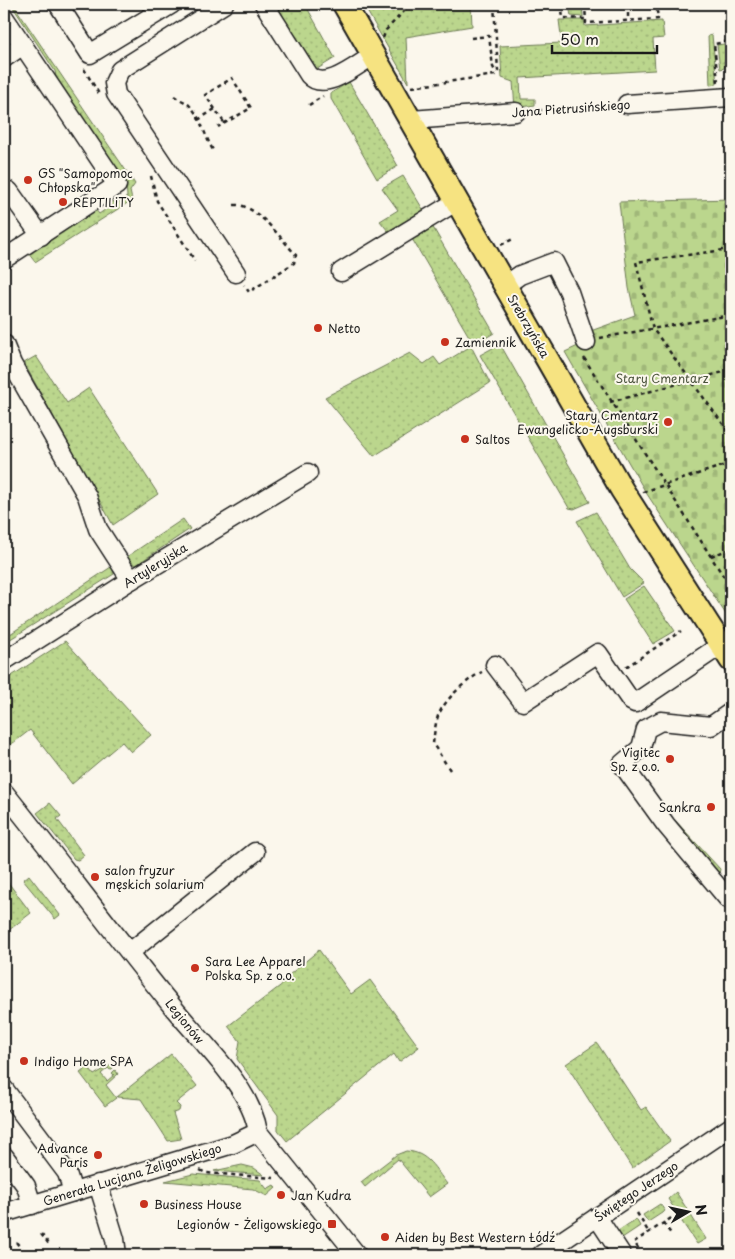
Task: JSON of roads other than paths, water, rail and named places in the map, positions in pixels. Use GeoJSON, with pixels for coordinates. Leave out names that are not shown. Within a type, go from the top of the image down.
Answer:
{"type":"FeatureCollection","features":[{"type":"Feature","properties":{"kind":"main road","name":"Srebrzyńska"},"geometry":{"type":"LineString","coordinates":[[344,4],[377,48],[395,92],[622,490],[726,652]]}},
{"type":"Feature","properties":{"kind":"street"},"geometry":{"type":"LineString","coordinates":[[58,4],[90,54],[172,4]]}},
{"type":"Feature","properties":{"kind":"street"},"geometry":{"type":"LineString","coordinates":[[224,4],[120,70],[114,83],[116,94],[236,273]]}},
{"type":"Feature","properties":{"kind":"street"},"geometry":{"type":"LineString","coordinates":[[264,4],[314,80],[320,82],[331,79],[377,48]]}},
{"type":"Feature","properties":{"kind":"street"},"geometry":{"type":"LineString","coordinates":[[4,17],[117,185],[4,259]]}},
{"type":"Feature","properties":{"kind":"street"},"geometry":{"type":"LineString","coordinates":[[4,58],[23,46]]}},
{"type":"Feature","properties":{"kind":"street","name":"Jana Pietrusińskiego"},"geometry":{"type":"LineString","coordinates":[[627,104],[731,97]]}},
{"type":"Feature","properties":{"kind":"street","name":"Jana Pietrusińskiego"},"geometry":{"type":"LineString","coordinates":[[411,120],[516,112]]}},
{"type":"Feature","properties":{"kind":"street"},"geometry":{"type":"LineString","coordinates":[[4,195],[9,191],[41,236]]}},
{"type":"Feature","properties":{"kind":"street"},"geometry":{"type":"LineString","coordinates":[[341,272],[457,201]]}},
{"type":"Feature","properties":{"kind":"street"},"geometry":{"type":"LineString","coordinates":[[506,285],[520,275],[554,262],[569,292],[586,342]]}},
{"type":"Feature","properties":{"kind":"street"},"geometry":{"type":"LineString","coordinates":[[4,344],[12,364],[87,496],[98,528],[131,580]]}},
{"type":"Feature","properties":{"kind":"street","name":"Artyleryjska"},"geometry":{"type":"LineString","coordinates":[[4,660],[131,580],[308,473]]}},
{"type":"Feature","properties":{"kind":"street"},"geometry":{"type":"LineString","coordinates":[[495,665],[522,702],[598,653],[631,701],[635,703],[726,652]]}},
{"type":"Feature","properties":{"kind":"street"},"geometry":{"type":"LineString","coordinates":[[728,899],[666,825],[622,764],[641,748],[646,729],[658,722],[711,726],[731,712]]}},
{"type":"Feature","properties":{"kind":"street","name":"Legionów"},"geometry":{"type":"LineString","coordinates":[[4,792],[246,1097],[253,1110],[258,1132],[357,1255]]}},
{"type":"Feature","properties":{"kind":"street"},"geometry":{"type":"LineString","coordinates":[[130,952],[255,852]]}},
{"type":"Feature","properties":{"kind":"street"},"geometry":{"type":"LineString","coordinates":[[4,1090],[67,1173],[73,1192]]}},
{"type":"Feature","properties":{"kind":"street","name":"Świętego Jerzego"},"geometry":{"type":"LineString","coordinates":[[541,1255],[731,1127]]}},
{"type":"Feature","properties":{"kind":"street","name":"Generała Lucjana Żeligowskiego"},"geometry":{"type":"LineString","coordinates":[[4,1213],[233,1144],[258,1132]]}},
{"type":"Feature","properties":{"kind":"street"},"geometry":{"type":"LineString","coordinates":[[4,1156],[26,1186],[32,1205]]}},
{"type":"Feature","properties":{"kind":"street"},"geometry":{"type":"LineString","coordinates":[[98,1184],[115,1240],[117,1255]]}},
{"type":"Feature","properties":{"kind":"street"},"geometry":{"type":"LineString","coordinates":[[597,1218],[622,1255]]}},
{"type":"Feature","properties":{"kind":"place","name":"GS \"Samopomoc Chłopska\""},"geometry":{"type":"Point","coordinates":[28,180]}},
{"type":"Feature","properties":{"kind":"place","name":"REPTILiTY"},"geometry":{"type":"Point","coordinates":[63,202]}},
{"type":"Feature","properties":{"kind":"place","name":"Netto"},"geometry":{"type":"Point","coordinates":[318,328]}},
{"type":"Feature","properties":{"kind":"place","name":"Zamiennik"},"geometry":{"type":"Point","coordinates":[445,342]}},
{"type":"Feature","properties":{"kind":"place","name":"Stary Cmentarz Ewangelicko-Augsburski"},"geometry":{"type":"Point","coordinates":[668,422]}},
{"type":"Feature","properties":{"kind":"place","name":"Saltos"},"geometry":{"type":"Point","coordinates":[465,439]}},
{"type":"Feature","properties":{"kind":"place","name":"Vigitec Sp. z o.o."},"geometry":{"type":"Point","coordinates":[670,759]}},
{"type":"Feature","properties":{"kind":"place","name":"Sankra"},"geometry":{"type":"Point","coordinates":[711,807]}},
{"type":"Feature","properties":{"kind":"place","name":"salon fryzur męskich solarium"},"geometry":{"type":"Point","coordinates":[95,877]}},
{"type":"Feature","properties":{"kind":"place","name":"Sara Lee Apparel Polska Sp. z o.o."},"geometry":{"type":"Point","coordinates":[195,968]}},
{"type":"Feature","properties":{"kind":"place","name":"Indigo Home SPA"},"geometry":{"type":"Point","coordinates":[24,1061]}},
{"type":"Feature","properties":{"kind":"place","name":"Advance Paris"},"geometry":{"type":"Point","coordinates":[98,1155]}},
{"type":"Feature","properties":{"kind":"place","name":"Jan Kudra"},"geometry":{"type":"Point","coordinates":[281,1195]}},
{"type":"Feature","properties":{"kind":"place","name":"Business House"},"geometry":{"type":"Point","coordinates":[144,1204]}},
{"type":"Feature","properties":{"kind":"place","name":"Legionów - Żeligowskiego"},"geometry":{"type":"Point","coordinates":[332,1224]}},
{"type":"Feature","properties":{"kind":"place","name":"Aiden by Best Western Łódź"},"geometry":{"type":"Point","coordinates":[385,1237]}},
{"type":"Feature","properties":{"kind":"park label","name":"Stary Cmentarz"},"geometry":{"type":"Point","coordinates":[662,378]}}]}
